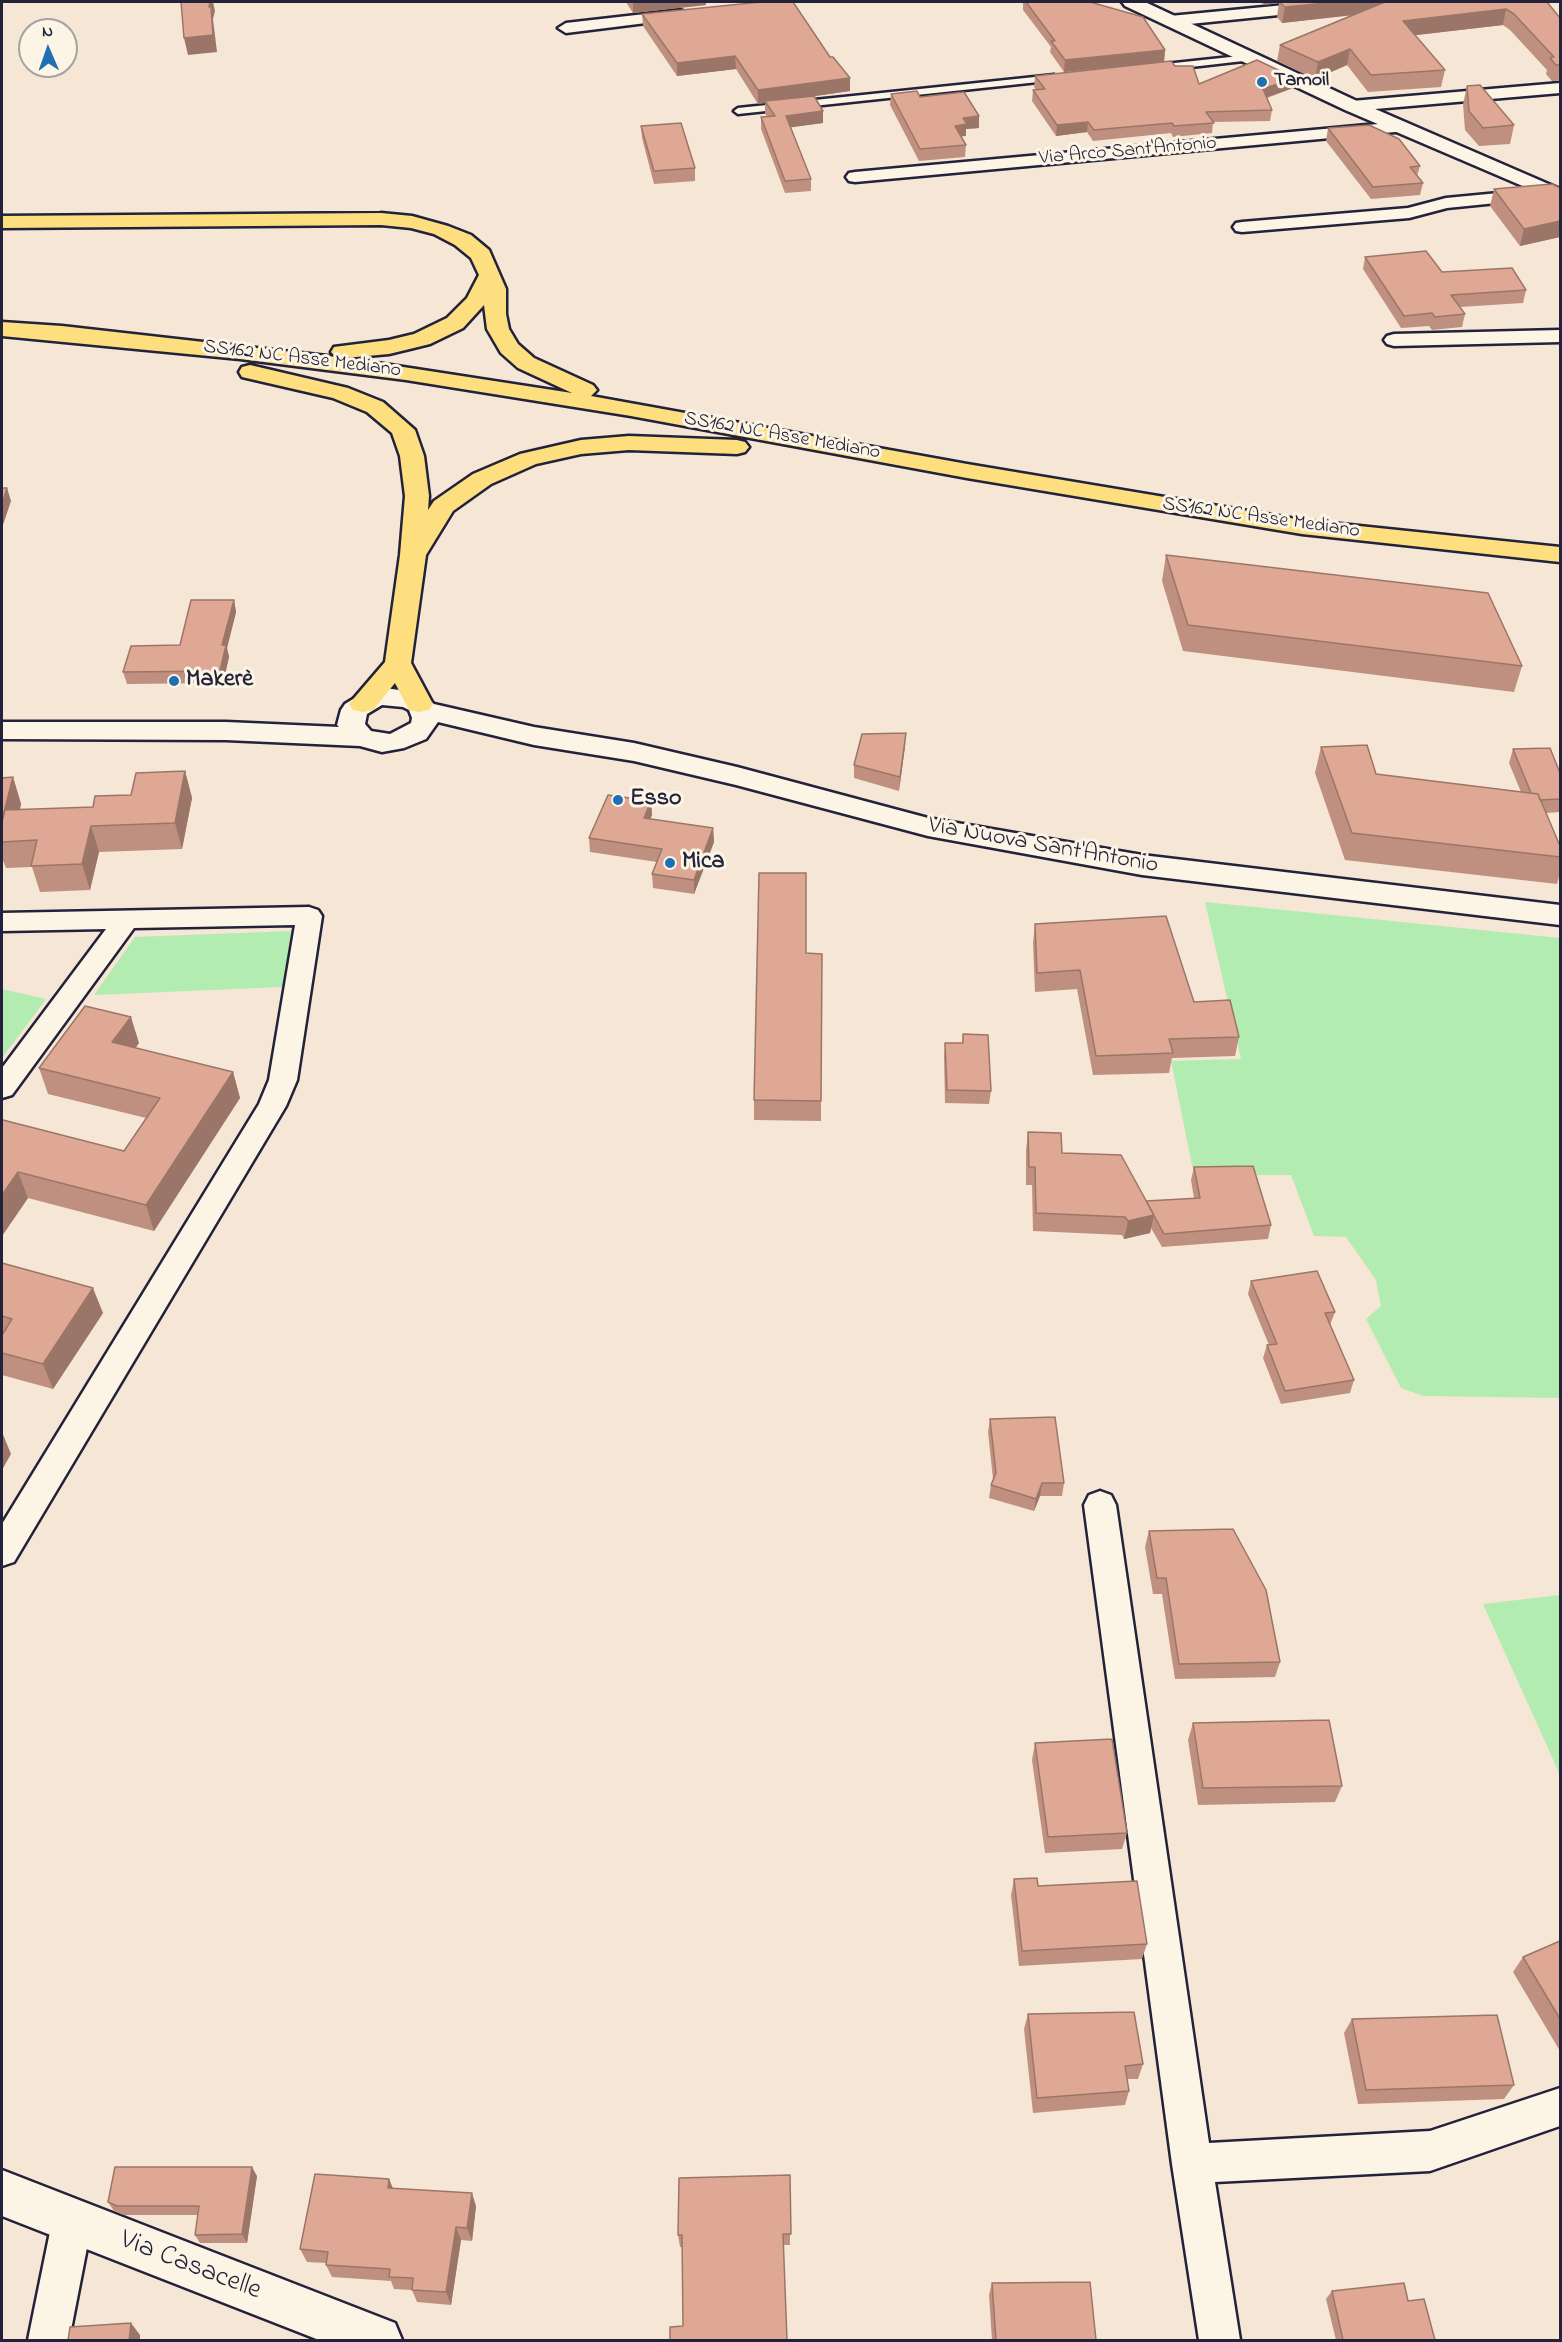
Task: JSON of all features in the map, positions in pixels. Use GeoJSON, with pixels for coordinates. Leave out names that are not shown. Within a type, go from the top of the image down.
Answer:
{"type":"FeatureCollection","features":[{"type":"Feature","properties":{"kind":"highway"},"geometry":{"type":"LineString","coordinates":[[2,222],[381,219],[412,222],[441,230],[463,240],[481,255],[495,289],[495,314],[498,329],[509,348],[535,368],[631,409]]}},
{"type":"Feature","properties":{"kind":"highway"},"geometry":{"type":"LineString","coordinates":[[236,359],[364,350],[422,339],[455,322],[476,302],[490,274]]}},
{"type":"Feature","properties":{"kind":"highway","name":"SS162 NC Asse Mediano"},"geometry":{"type":"LineString","coordinates":[[2,329],[62,333],[236,359],[1091,509],[1376,554],[1560,572]]}},
{"type":"Feature","properties":{"kind":"highway","name":"SS162 NC Asse Mediano"},"geometry":{"type":"LineString","coordinates":[[2,348],[77,354],[236,359],[406,373],[631,409],[989,475],[1302,527],[1560,555]]}},
{"type":"Feature","properties":{"kind":"highway"},"geometry":{"type":"LineString","coordinates":[[236,359],[340,393],[375,407],[403,430],[412,456],[417,496],[413,555],[398,663],[359,707]]}},
{"type":"Feature","properties":{"kind":"highway"},"geometry":{"type":"LineString","coordinates":[[413,555],[443,506],[482,479],[528,459],[581,447],[629,443],[737,447]]}},
{"type":"Feature","properties":{"kind":"highway"},"geometry":{"type":"LineString","coordinates":[[398,663],[422,707]]}},
{"type":"Feature","properties":{"kind":"street","name":"Via Arco Sant'Antonio"},"geometry":{"type":"LineString","coordinates":[[1131,2],[1352,106],[1557,194]]}},
{"type":"Feature","properties":{"kind":"street"},"geometry":{"type":"LineString","coordinates":[[1170,21],[1358,2]]}},
{"type":"Feature","properties":{"kind":"street"},"geometry":{"type":"LineString","coordinates":[[566,28],[690,13]]}},
{"type":"Feature","properties":{"kind":"street","name":"Via Arco Sant'Antonio"},"geometry":{"type":"LineString","coordinates":[[1352,106],[1560,88]]}},
{"type":"Feature","properties":{"kind":"street","name":"Via Arco Sant'Antonio"},"geometry":{"type":"LineString","coordinates":[[855,177],[1401,127]]}},
{"type":"Feature","properties":{"kind":"street"},"geometry":{"type":"LineString","coordinates":[[1242,227],[1409,213],[1446,203],[1557,194]]}},
{"type":"Feature","properties":{"kind":"street"},"geometry":{"type":"LineString","coordinates":[[1394,340],[1560,336]]}},
{"type":"Feature","properties":{"kind":"street","name":"Via Nuova Sant'Antonio"},"geometry":{"type":"LineString","coordinates":[[226,730],[359,707],[385,696],[410,699],[422,707],[534,736],[634,752],[927,827],[1142,865],[1560,915]]}},
{"type":"Feature","properties":{"kind":"street"},"geometry":{"type":"LineString","coordinates":[[359,707],[351,725],[361,737]]}},
{"type":"Feature","properties":{"kind":"street"},"geometry":{"type":"LineString","coordinates":[[405,739],[423,726],[426,718],[422,707]]}},
{"type":"Feature","properties":{"kind":"street","name":"Via Nuova Sant'Antonio"},"geometry":{"type":"LineString","coordinates":[[2,731],[226,730],[361,737],[382,743],[405,739],[534,736]]}},
{"type":"Feature","properties":{"kind":"street"},"geometry":{"type":"LineString","coordinates":[[2,922],[309,916],[283,1080],[272,1106],[2,1552]]}},
{"type":"Feature","properties":{"kind":"street"},"geometry":{"type":"LineString","coordinates":[[2,1089],[126,920]]}},
{"type":"Feature","properties":{"kind":"street"},"geometry":{"type":"LineString","coordinates":[[1101,1505],[1192,2164],[1220,2340]]}},
{"type":"Feature","properties":{"kind":"street"},"geometry":{"type":"LineString","coordinates":[[1192,2164],[1430,2151],[1560,2107]]}},
{"type":"Feature","properties":{"kind":"street","name":"Via Casacelle"},"geometry":{"type":"LineString","coordinates":[[2,2193],[378,2340]]}},
{"type":"Feature","properties":{"kind":"street"},"geometry":{"type":"LineString","coordinates":[[48,2340],[72,2222]]}},
{"type":"Feature","properties":{"kind":"lane"},"geometry":{"type":"LineString","coordinates":[[1142,69],[1249,58]]}},
{"type":"Feature","properties":{"kind":"lane"},"geometry":{"type":"LineString","coordinates":[[738,111],[1059,78]]}},
{"type":"Feature","properties":{"kind":"green space"},"geometry":{"type":"Polygon","coordinates":[[[1205,902],[1560,938],[1560,1398],[1424,1396],[1401,1388],[1366,1319],[1381,1306],[1376,1280],[1346,1237],[1314,1236],[1291,1175],[1194,1175],[1171,1061],[1241,1059],[1205,902]]]}},
{"type":"Feature","properties":{"kind":"green space"},"geometry":{"type":"Polygon","coordinates":[[[291,931],[283,987],[94,995],[135,937],[291,931]]]}},
{"type":"Feature","properties":{"kind":"green space"},"geometry":{"type":"Polygon","coordinates":[[[2,989],[46,999],[2,1058],[2,989]]]}},
{"type":"Feature","properties":{"kind":"green space"},"geometry":{"type":"Polygon","coordinates":[[[1560,1595],[1560,1775],[1483,1604],[1560,1595]]]}},
{"type":"Feature","properties":{"kind":"building"},"geometry":{"type":"Polygon","coordinates":[[[181,2],[210,2],[213,35],[184,38],[181,2]]]}},
{"type":"Feature","properties":{"kind":"building"},"geometry":{"type":"Polygon","coordinates":[[[761,2],[793,2],[830,57],[833,57],[850,78],[758,90],[735,56],[677,63],[642,14],[761,2]]]}},
{"type":"Feature","properties":{"kind":"building"},"geometry":{"type":"Polygon","coordinates":[[[1026,2],[1090,2],[1143,17],[1165,50],[1065,60],[1051,41],[1055,41],[1026,2]]]}},
{"type":"Feature","properties":{"kind":"building"},"geometry":{"type":"Polygon","coordinates":[[[1279,2],[1335,2],[1285,7],[1279,2]]]}},
{"type":"Feature","properties":{"kind":"building"},"geometry":{"type":"Polygon","coordinates":[[[1385,2],[1547,2],[1560,18],[1560,65],[1556,65],[1550,58],[1554,57],[1514,14],[1506,9],[1403,21],[1445,70],[1371,75],[1350,49],[1318,62],[1280,45],[1385,2]]]}},
{"type":"Feature","properties":{"kind":"building"},"geometry":{"type":"Polygon","coordinates":[[[1257,60],[1295,78],[1263,89],[1272,110],[1206,112],[1214,123],[1174,126],[1172,123],[1094,130],[1088,122],[1057,125],[1033,90],[1045,89],[1035,76],[1171,61],[1175,66],[1193,66],[1199,84],[1257,60]]]}},
{"type":"Feature","properties":{"kind":"building"},"geometry":{"type":"Polygon","coordinates":[[[1480,85],[1514,125],[1483,128],[1469,111],[1467,86],[1480,85]]]}},
{"type":"Feature","properties":{"kind":"building"},"geometry":{"type":"Polygon","coordinates":[[[917,91],[920,97],[964,92],[979,116],[963,118],[967,124],[955,126],[966,145],[920,149],[891,94],[917,91]]]}},
{"type":"Feature","properties":{"kind":"building"},"geometry":{"type":"Polygon","coordinates":[[[814,96],[823,111],[786,116],[811,179],[785,181],[761,117],[775,116],[765,101],[814,96]]]}},
{"type":"Feature","properties":{"kind":"building"},"geometry":{"type":"Polygon","coordinates":[[[681,123],[695,168],[654,171],[641,126],[681,123]]]}},
{"type":"Feature","properties":{"kind":"building"},"geometry":{"type":"Polygon","coordinates":[[[1369,125],[1399,139],[1420,166],[1410,167],[1423,183],[1373,187],[1328,128],[1369,125]]]}},
{"type":"Feature","properties":{"kind":"building"},"geometry":{"type":"Polygon","coordinates":[[[1552,184],[1560,188],[1560,221],[1524,229],[1494,189],[1552,184]]]}},
{"type":"Feature","properties":{"kind":"building"},"geometry":{"type":"Polygon","coordinates":[[[1426,251],[1442,272],[1512,268],[1526,290],[1451,295],[1465,314],[1435,317],[1432,313],[1404,316],[1365,257],[1426,251]]]}},
{"type":"Feature","properties":{"kind":"building"},"geometry":{"type":"Polygon","coordinates":[[[2,488],[7,488],[2,504],[2,488]]]}},
{"type":"Feature","properties":{"kind":"building"},"geometry":{"type":"Polygon","coordinates":[[[1166,555],[1488,593],[1522,666],[1188,625],[1166,555]]]}},
{"type":"Feature","properties":{"kind":"building"},"geometry":{"type":"Polygon","coordinates":[[[191,600],[234,600],[222,645],[226,645],[220,671],[123,672],[131,646],[180,645],[191,600]]]}},
{"type":"Feature","properties":{"kind":"building"},"geometry":{"type":"Polygon","coordinates":[[[906,733],[900,777],[854,765],[862,734],[906,733]]]}},
{"type":"Feature","properties":{"kind":"building"},"geometry":{"type":"Polygon","coordinates":[[[1367,745],[1376,774],[1538,794],[1560,846],[1560,857],[1352,833],[1321,747],[1367,745]]]}},
{"type":"Feature","properties":{"kind":"building"},"geometry":{"type":"Polygon","coordinates":[[[1550,748],[1560,773],[1560,799],[1540,800],[1538,794],[1531,793],[1513,749],[1550,748]]]}},
{"type":"Feature","properties":{"kind":"building"},"geometry":{"type":"Polygon","coordinates":[[[185,771],[175,823],[91,826],[82,864],[31,866],[37,840],[2,842],[2,822],[5,810],[93,807],[95,796],[131,795],[136,773],[185,771]]]}},
{"type":"Feature","properties":{"kind":"building"},"geometry":{"type":"Polygon","coordinates":[[[13,777],[2,820],[2,778],[13,777]]]}},
{"type":"Feature","properties":{"kind":"building"},"geometry":{"type":"Polygon","coordinates":[[[608,795],[651,801],[644,818],[713,828],[694,880],[652,874],[662,849],[589,838],[608,795]]]}},
{"type":"Feature","properties":{"kind":"building"},"geometry":{"type":"Polygon","coordinates":[[[759,873],[806,873],[806,953],[822,954],[821,1101],[754,1100],[759,873]]]}},
{"type":"Feature","properties":{"kind":"building"},"geometry":{"type":"Polygon","coordinates":[[[1166,916],[1194,1002],[1230,1000],[1239,1037],[1169,1039],[1173,1053],[1096,1056],[1080,970],[1037,973],[1035,924],[1166,916]]]}},
{"type":"Feature","properties":{"kind":"building"},"geometry":{"type":"Polygon","coordinates":[[[85,1006],[131,1017],[112,1042],[233,1072],[146,1205],[18,1172],[2,1195],[3,1120],[124,1151],[160,1098],[39,1068],[85,1006]]]}},
{"type":"Feature","properties":{"kind":"building"},"geometry":{"type":"Polygon","coordinates":[[[963,1034],[988,1035],[991,1091],[947,1090],[945,1043],[963,1043],[963,1034]]]}},
{"type":"Feature","properties":{"kind":"building"},"geometry":{"type":"Polygon","coordinates":[[[1028,1132],[1061,1133],[1062,1153],[1121,1155],[1154,1215],[1128,1221],[1125,1217],[1036,1213],[1035,1167],[1029,1167],[1028,1132]]]}},
{"type":"Feature","properties":{"kind":"building"},"geometry":{"type":"Polygon","coordinates":[[[1253,1166],[1271,1225],[1164,1234],[1146,1201],[1200,1198],[1194,1167],[1253,1166]]]}},
{"type":"Feature","properties":{"kind":"building"},"geometry":{"type":"Polygon","coordinates":[[[2,1263],[93,1288],[43,1364],[2,1353],[2,1335],[12,1319],[2,1316],[2,1263]]]}},
{"type":"Feature","properties":{"kind":"building"},"geometry":{"type":"Polygon","coordinates":[[[1317,1271],[1335,1312],[1325,1313],[1354,1380],[1285,1391],[1267,1345],[1277,1344],[1251,1281],[1317,1271]]]}},
{"type":"Feature","properties":{"kind":"building"},"geometry":{"type":"Polygon","coordinates":[[[1055,1417],[1064,1483],[1042,1483],[1036,1499],[991,1485],[996,1473],[990,1419],[1055,1417]]]}},
{"type":"Feature","properties":{"kind":"building"},"geometry":{"type":"Polygon","coordinates":[[[1233,1529],[1266,1590],[1280,1662],[1179,1664],[1166,1578],[1157,1578],[1149,1531],[1233,1529]]]}},
{"type":"Feature","properties":{"kind":"building"},"geometry":{"type":"Polygon","coordinates":[[[1329,1720],[1342,1786],[1203,1788],[1193,1723],[1329,1720]]]}},
{"type":"Feature","properties":{"kind":"building"},"geometry":{"type":"Polygon","coordinates":[[[1112,1739],[1127,1833],[1048,1837],[1035,1743],[1112,1739]]]}},
{"type":"Feature","properties":{"kind":"building"},"geometry":{"type":"Polygon","coordinates":[[[1037,1878],[1038,1886],[1137,1881],[1147,1944],[1022,1951],[1014,1879],[1037,1878]]]}},
{"type":"Feature","properties":{"kind":"building"},"geometry":{"type":"Polygon","coordinates":[[[1560,1941],[1560,2019],[1523,1957],[1560,1941]]]}},
{"type":"Feature","properties":{"kind":"building"},"geometry":{"type":"Polygon","coordinates":[[[1134,2012],[1143,2064],[1125,2066],[1129,2091],[1037,2098],[1028,2014],[1134,2012]]]}},
{"type":"Feature","properties":{"kind":"building"},"geometry":{"type":"Polygon","coordinates":[[[1497,2015],[1514,2085],[1366,2090],[1352,2019],[1497,2015]]]}},
{"type":"Feature","properties":{"kind":"building"},"geometry":{"type":"Polygon","coordinates":[[[115,2167],[252,2167],[242,2234],[195,2235],[199,2206],[117,2206],[108,2202],[115,2167]]]}},
{"type":"Feature","properties":{"kind":"building"},"geometry":{"type":"Polygon","coordinates":[[[315,2174],[389,2179],[388,2188],[472,2193],[467,2228],[456,2227],[446,2292],[412,2290],[413,2278],[389,2277],[390,2269],[326,2265],[328,2252],[300,2249],[315,2174]]]}},
{"type":"Feature","properties":{"kind":"building"},"geometry":{"type":"Polygon","coordinates":[[[790,2175],[791,2234],[783,2234],[787,2340],[670,2340],[670,2327],[683,2326],[682,2235],[678,2235],[679,2178],[790,2175]]]}},
{"type":"Feature","properties":{"kind":"building"},"geometry":{"type":"Polygon","coordinates":[[[1090,2282],[1096,2340],[996,2340],[992,2283],[1090,2282]]]}},
{"type":"Feature","properties":{"kind":"building"},"geometry":{"type":"Polygon","coordinates":[[[1404,2283],[1408,2301],[1424,2299],[1435,2340],[1343,2340],[1332,2291],[1404,2283]]]}},
{"type":"Feature","properties":{"kind":"building"},"geometry":{"type":"Polygon","coordinates":[[[131,2323],[129,2340],[68,2340],[70,2327],[131,2323]]]}},
{"type":"Feature","properties":{"kind":"place","name":"Tamoil"},"geometry":{"type":"Point","coordinates":[1262,82]}},
{"type":"Feature","properties":{"kind":"place","name":"Makerè"},"geometry":{"type":"Point","coordinates":[174,681]}},
{"type":"Feature","properties":{"kind":"place","name":"Esso"},"geometry":{"type":"Point","coordinates":[618,800]}},
{"type":"Feature","properties":{"kind":"place","name":"Mica"},"geometry":{"type":"Point","coordinates":[670,863]}}]}
